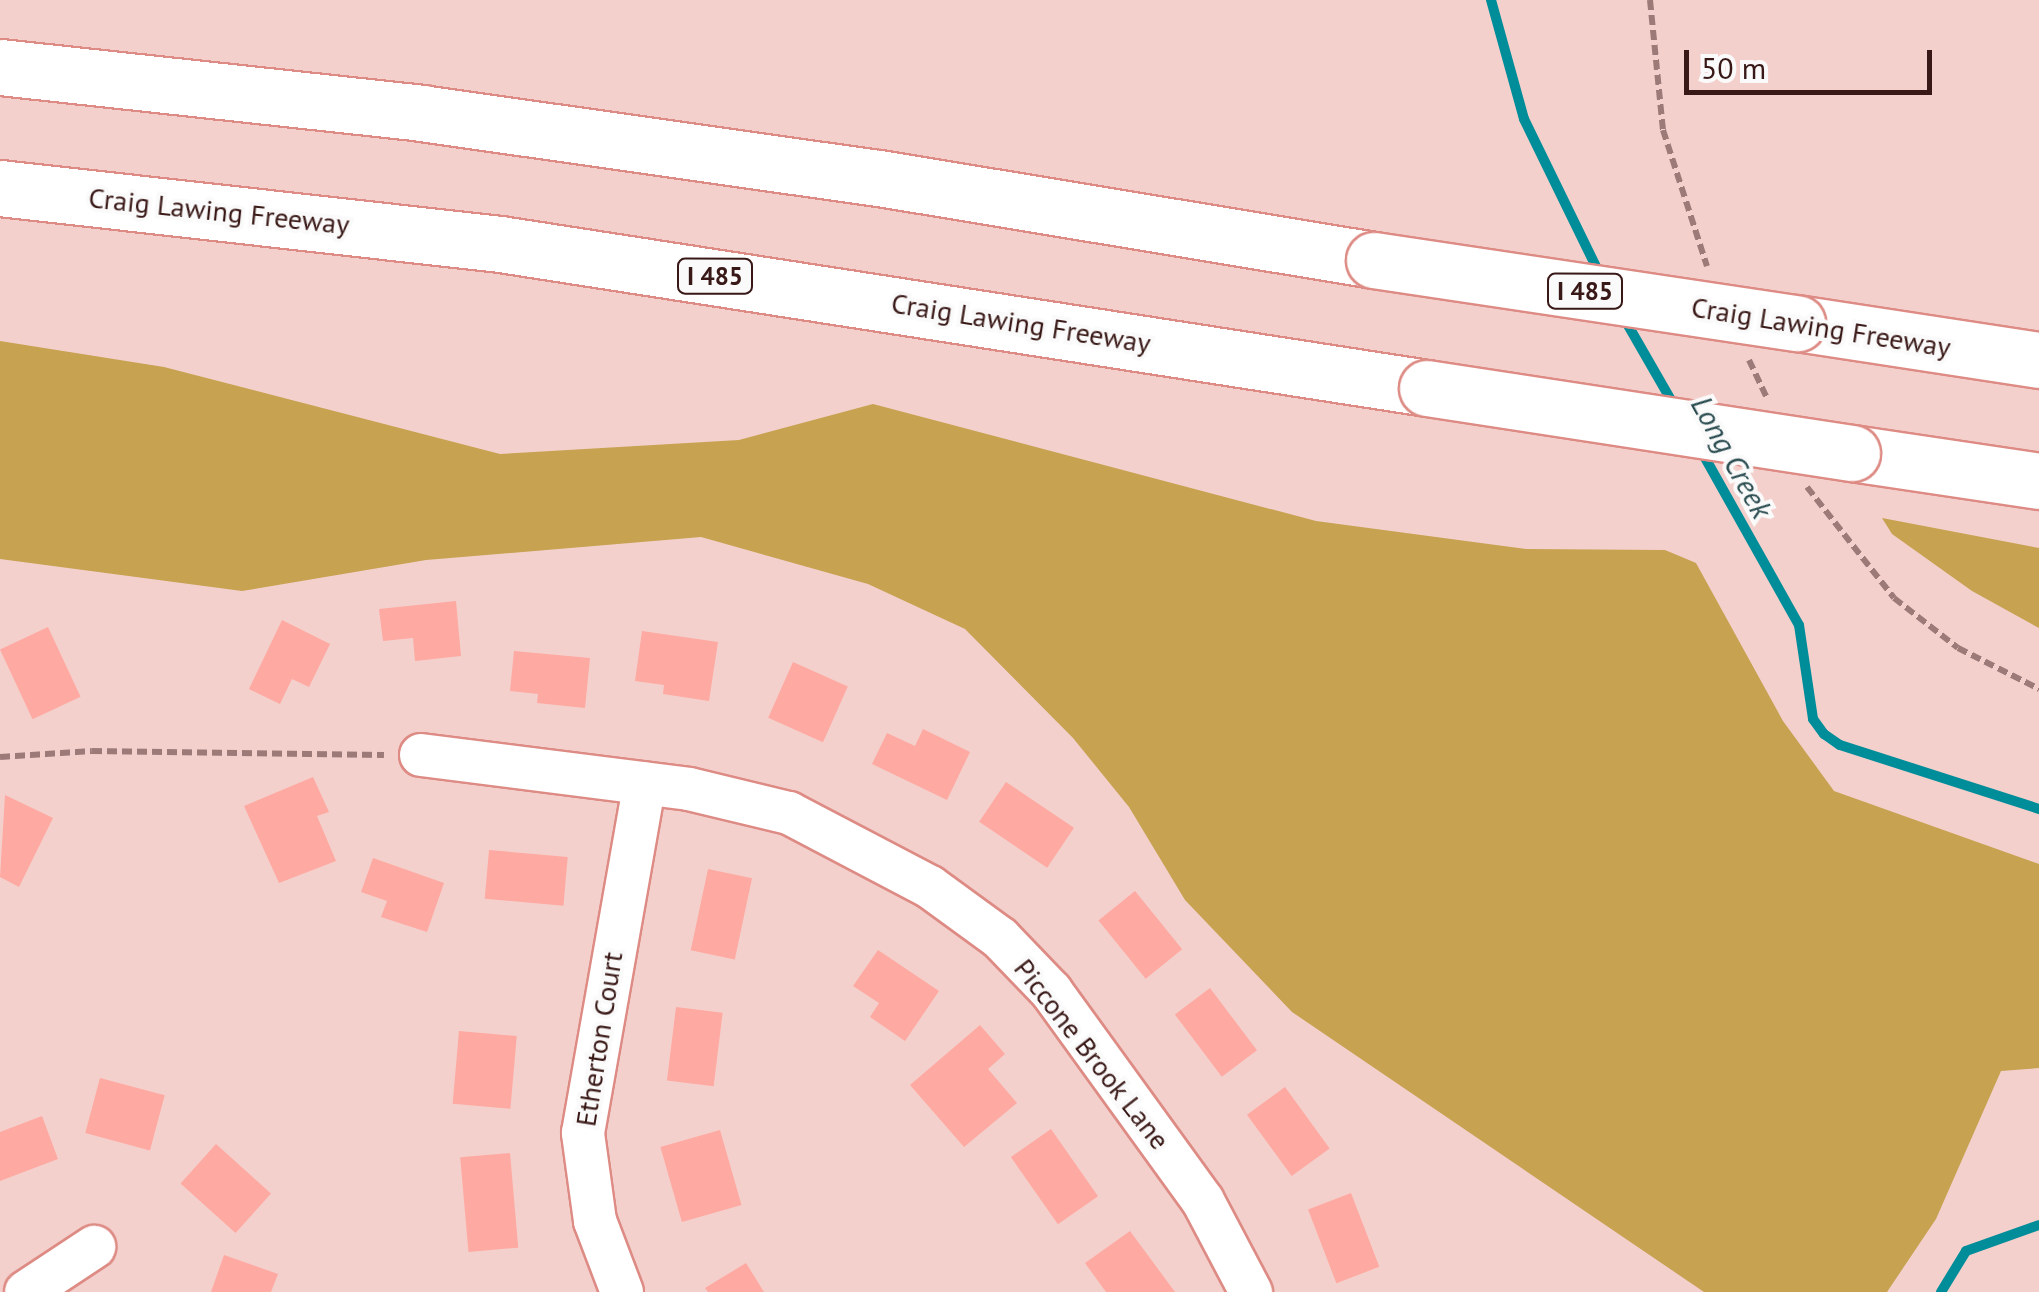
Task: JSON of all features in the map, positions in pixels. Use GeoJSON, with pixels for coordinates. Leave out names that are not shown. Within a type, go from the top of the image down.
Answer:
{"type":"FeatureCollection","features":[{"type":"Feature","properties":{"kind":"highway","name":"Craig Lawing Freeway"},"geometry":{"type":"LineString","coordinates":[[0,67],[440,115],[880,178],[1374,260],[2039,360]]}},
{"type":"Feature","properties":{"kind":"highway","name":"Craig Lawing Freeway"},"geometry":{"type":"LineString","coordinates":[[0,188],[500,244],[2039,481]]}},
{"type":"Feature","properties":{"kind":"street","name":"Piccone Brook Lane"},"geometry":{"type":"LineString","coordinates":[[421,755],[645,783],[789,814],[913,877],[1000,938],[1051,991],[1204,1201],[1251,1292]]}},
{"type":"Feature","properties":{"kind":"street","name":"Etherton Court"},"geometry":{"type":"LineString","coordinates":[[622,1292],[595,1221],[583,1134],[645,783]]}},
{"type":"Feature","properties":{"kind":"street"},"geometry":{"type":"LineString","coordinates":[[26,1292],[94,1247]]}},
{"type":"Feature","properties":{"kind":"path"},"geometry":{"type":"LineString","coordinates":[[1650,0],[1663,130],[1714,280]]}},
{"type":"Feature","properties":{"kind":"path"},"geometry":{"type":"LineString","coordinates":[[1742,344],[1771,408]]}},
{"type":"Feature","properties":{"kind":"path"},"geometry":{"type":"LineString","coordinates":[[1800,472],[1838,535],[1894,598],[1958,648],[2039,689]]}},
{"type":"Feature","properties":{"kind":"path"},"geometry":{"type":"LineString","coordinates":[[0,757],[92,751],[421,755]]}},
{"type":"Feature","properties":{"kind":"shaded area"},"geometry":{"type":"Polygon","coordinates":[[[0,341],[164,367],[500,454],[739,440],[873,404],[1316,521],[1526,549],[1665,550],[1696,563],[1783,721],[1834,791],[2039,864],[2039,1068],[2001,1071],[1936,1219],[1887,1292],[1704,1292],[1292,1012],[1185,900],[1129,807],[1073,738],[965,629],[868,584],[701,537],[426,560],[242,591],[0,559],[0,341]]]}},
{"type":"Feature","properties":{"kind":"shaded area"},"geometry":{"type":"Polygon","coordinates":[[[1882,518],[2039,548],[2039,628],[1972,591],[1892,534],[1882,518]]]}},
{"type":"Feature","properties":{"kind":"building"},"geometry":{"type":"Polygon","coordinates":[[[456,601],[461,656],[415,661],[413,638],[383,641],[379,609],[456,601]]]}},
{"type":"Feature","properties":{"kind":"building"},"geometry":{"type":"Polygon","coordinates":[[[282,620],[330,644],[309,687],[292,679],[280,704],[249,689],[282,620]]]}},
{"type":"Feature","properties":{"kind":"building"},"geometry":{"type":"Polygon","coordinates":[[[48,627],[81,697],[33,719],[0,649],[48,627]]]}},
{"type":"Feature","properties":{"kind":"building"},"geometry":{"type":"Polygon","coordinates":[[[642,631],[718,642],[709,701],[663,694],[664,685],[635,681],[642,631]]]}},
{"type":"Feature","properties":{"kind":"building"},"geometry":{"type":"Polygon","coordinates":[[[514,651],[590,658],[585,708],[537,703],[538,694],[510,691],[514,651]]]}},
{"type":"Feature","properties":{"kind":"building"},"geometry":{"type":"Polygon","coordinates":[[[793,662],[848,686],[823,742],[768,718],[793,662]]]}},
{"type":"Feature","properties":{"kind":"building"},"geometry":{"type":"Polygon","coordinates":[[[923,729],[970,752],[947,800],[872,764],[887,733],[915,746],[923,729]]]}},
{"type":"Feature","properties":{"kind":"building"},"geometry":{"type":"Polygon","coordinates":[[[313,777],[329,812],[317,816],[336,861],[279,883],[244,806],[313,777]]]}},
{"type":"Feature","properties":{"kind":"building"},"geometry":{"type":"Polygon","coordinates":[[[1006,782],[1074,828],[1047,868],[979,822],[1006,782]]]}},
{"type":"Feature","properties":{"kind":"building"},"geometry":{"type":"Polygon","coordinates":[[[5,795],[53,818],[19,887],[0,877],[5,795]]]}},
{"type":"Feature","properties":{"kind":"building"},"geometry":{"type":"Polygon","coordinates":[[[489,850],[568,857],[563,906],[485,899],[489,850]]]}},
{"type":"Feature","properties":{"kind":"building"},"geometry":{"type":"Polygon","coordinates":[[[373,858],[444,883],[427,932],[381,917],[387,901],[361,892],[373,858]]]}},
{"type":"Feature","properties":{"kind":"building"},"geometry":{"type":"Polygon","coordinates":[[[708,869],[752,878],[735,960],[691,950],[708,869]]]}},
{"type":"Feature","properties":{"kind":"building"},"geometry":{"type":"Polygon","coordinates":[[[1135,891],[1182,949],[1146,979],[1098,921],[1135,891]]]}},
{"type":"Feature","properties":{"kind":"building"},"geometry":{"type":"Polygon","coordinates":[[[878,950],[939,991],[905,1041],[870,1017],[879,1003],[853,986],[878,950]]]}},
{"type":"Feature","properties":{"kind":"building"},"geometry":{"type":"Polygon","coordinates":[[[1210,988],[1257,1050],[1222,1077],[1175,1014],[1210,988]]]}},
{"type":"Feature","properties":{"kind":"building"},"geometry":{"type":"Polygon","coordinates":[[[676,1007],[723,1013],[714,1086],[667,1080],[676,1007]]]}},
{"type":"Feature","properties":{"kind":"building"},"geometry":{"type":"Polygon","coordinates":[[[980,1025],[1005,1054],[988,1069],[1017,1103],[964,1147],[910,1085],[980,1025]]]}},
{"type":"Feature","properties":{"kind":"building"},"geometry":{"type":"Polygon","coordinates":[[[459,1031],[517,1036],[510,1109],[453,1104],[459,1031]]]}},
{"type":"Feature","properties":{"kind":"building"},"geometry":{"type":"Polygon","coordinates":[[[100,1078],[165,1095],[150,1150],[85,1133],[100,1078]]]}},
{"type":"Feature","properties":{"kind":"building"},"geometry":{"type":"Polygon","coordinates":[[[1285,1087],[1330,1148],[1292,1176],[1247,1115],[1285,1087]]]}},
{"type":"Feature","properties":{"kind":"building"},"geometry":{"type":"Polygon","coordinates":[[[42,1116],[58,1159],[0,1181],[0,1132],[42,1116]]]}},
{"type":"Feature","properties":{"kind":"building"},"geometry":{"type":"Polygon","coordinates":[[[1051,1129],[1098,1196],[1058,1224],[1011,1157],[1051,1129]]]}},
{"type":"Feature","properties":{"kind":"building"},"geometry":{"type":"Polygon","coordinates":[[[720,1130],[741,1205],[682,1222],[660,1147],[720,1130]]]}},
{"type":"Feature","properties":{"kind":"building"},"geometry":{"type":"Polygon","coordinates":[[[216,1144],[271,1194],[236,1233],[181,1183],[216,1144]]]}},
{"type":"Feature","properties":{"kind":"building"},"geometry":{"type":"Polygon","coordinates":[[[510,1153],[518,1248],[468,1252],[460,1157],[510,1153]]]}},
{"type":"Feature","properties":{"kind":"building"},"geometry":{"type":"Polygon","coordinates":[[[1351,1193],[1379,1267],[1336,1283],[1308,1209],[1351,1193]]]}},
{"type":"Feature","properties":{"kind":"building"},"geometry":{"type":"Polygon","coordinates":[[[1130,1231],[1175,1292],[1106,1292],[1085,1263],[1130,1231]]]}},
{"type":"Feature","properties":{"kind":"building"},"geometry":{"type":"Polygon","coordinates":[[[224,1255],[278,1274],[271,1292],[211,1292],[224,1255]]]}},
{"type":"Feature","properties":{"kind":"building"},"geometry":{"type":"Polygon","coordinates":[[[746,1263],[764,1292],[708,1292],[705,1288],[746,1263]]]}},
{"type":"Feature","properties":{"kind":"waterway","name":"Long Creek"},"geometry":{"type":"LineString","coordinates":[[1491,0],[1524,119],[1601,277]]}},
{"type":"Feature","properties":{"kind":"waterway","name":"Long Creek"},"geometry":{"type":"LineString","coordinates":[[1621,313],[1675,407]]}},
{"type":"Feature","properties":{"kind":"waterway","name":"Long Creek"},"geometry":{"type":"LineString","coordinates":[[1699,447],[1799,625],[1813,719],[1824,734],[1840,745],[2039,809]]}},
{"type":"Feature","properties":{"kind":"waterway"},"geometry":{"type":"LineString","coordinates":[[1941,1292],[1966,1251],[2039,1225]]}}]}
